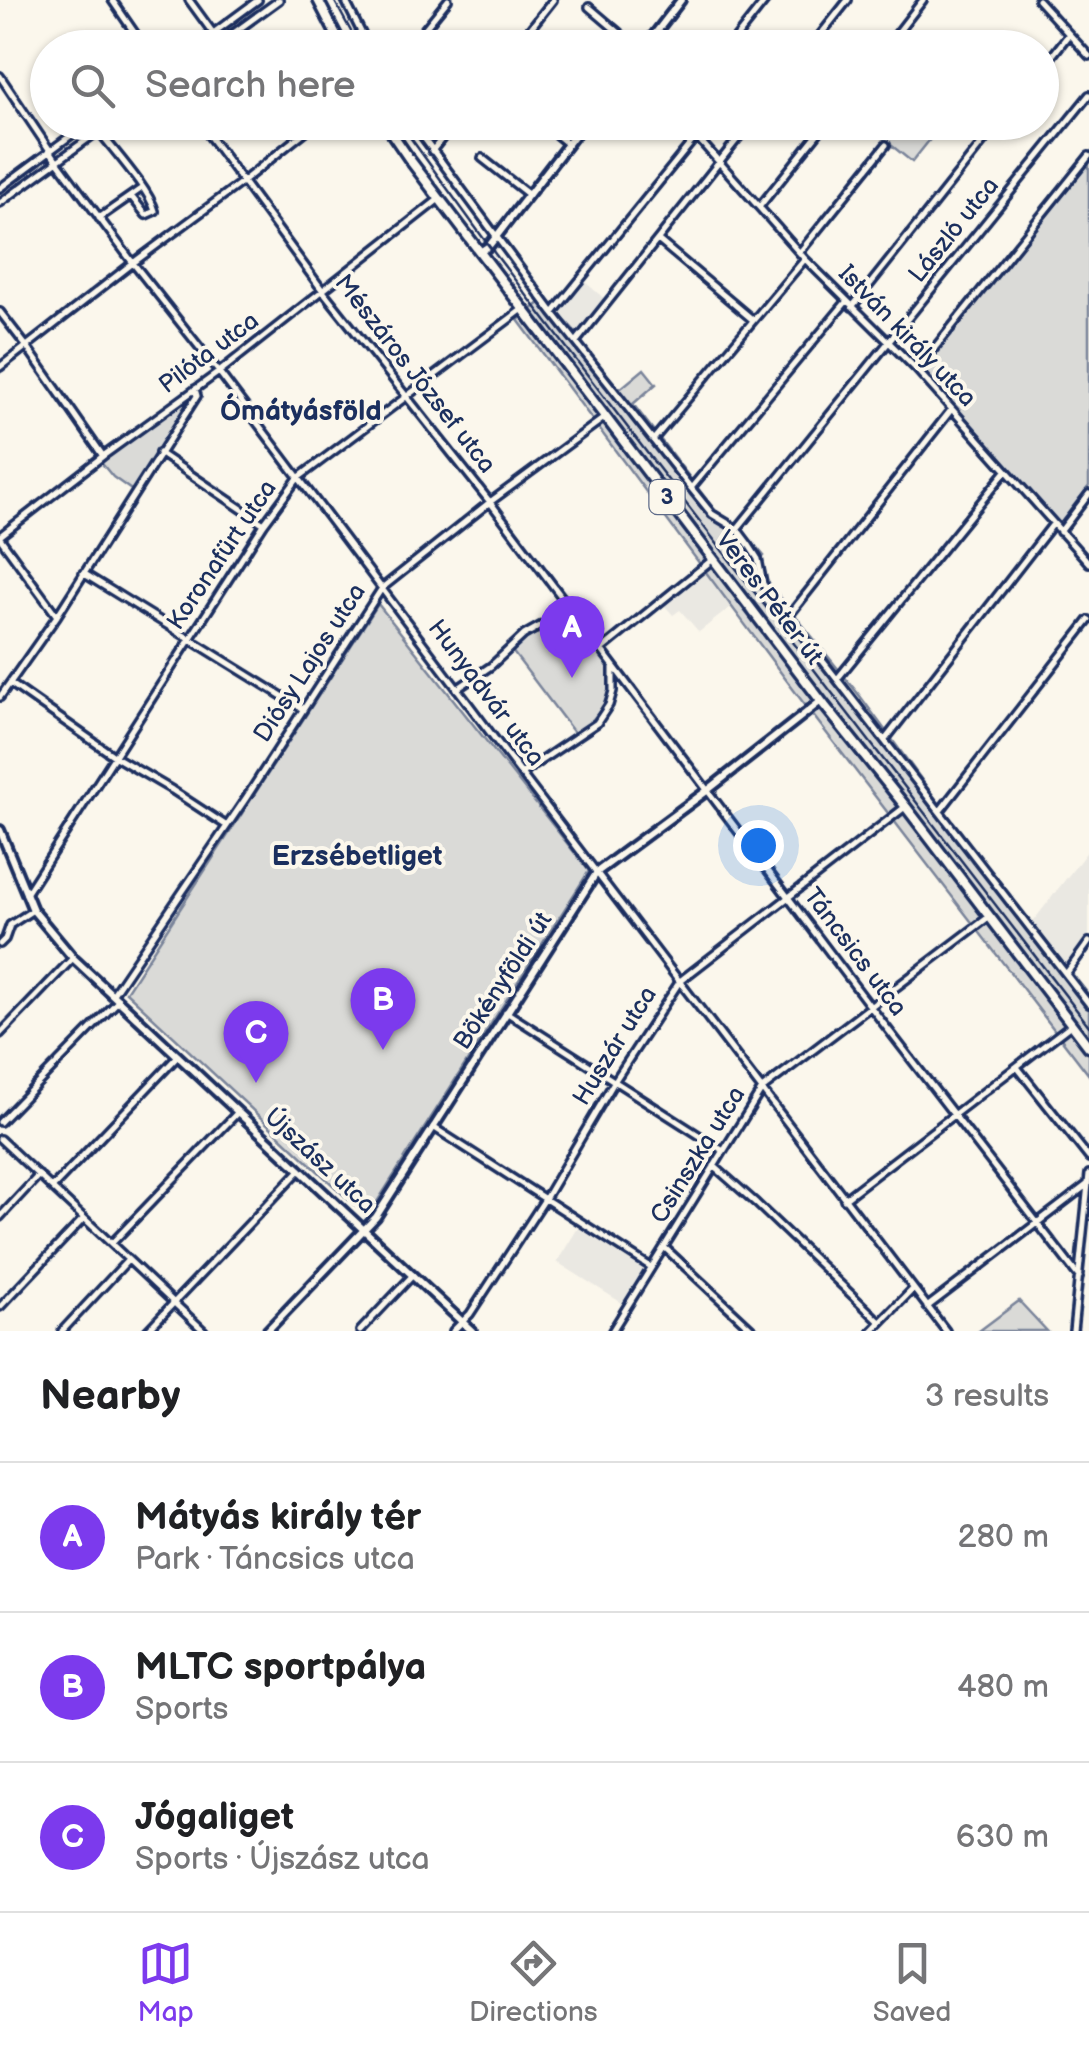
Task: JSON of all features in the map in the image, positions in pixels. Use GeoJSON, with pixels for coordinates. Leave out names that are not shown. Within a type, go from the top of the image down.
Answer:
{"type":"FeatureCollection","features":[{"type":"Feature","properties":{"kind":"main road"},"geometry":{"type":"LineString","coordinates":[[318,0],[334,30]]}},
{"type":"Feature","properties":{"kind":"main road","name":"Veres Péter út"},"geometry":{"type":"LineString","coordinates":[[397,140],[821,701],[1089,1047]]}},
{"type":"Feature","properties":{"kind":"street"},"geometry":{"type":"LineString","coordinates":[[112,0],[133,30]]}},
{"type":"Feature","properties":{"kind":"street"},"geometry":{"type":"LineString","coordinates":[[190,0],[211,30]]}},
{"type":"Feature","properties":{"kind":"street"},"geometry":{"type":"LineString","coordinates":[[217,30],[258,0]]}},
{"type":"Feature","properties":{"kind":"street"},"geometry":{"type":"LineString","coordinates":[[238,30],[279,0]]}},
{"type":"Feature","properties":{"kind":"street"},"geometry":{"type":"LineString","coordinates":[[345,0],[360,30]]}},
{"type":"Feature","properties":{"kind":"street"},"geometry":{"type":"LineString","coordinates":[[424,30],[448,0]]}},
{"type":"Feature","properties":{"kind":"street"},"geometry":{"type":"LineString","coordinates":[[529,30],[553,0]]}},
{"type":"Feature","properties":{"kind":"street"},"geometry":{"type":"LineString","coordinates":[[655,30],[681,0]]}},
{"type":"Feature","properties":{"kind":"street"},"geometry":{"type":"LineString","coordinates":[[742,30],[766,0]]}},
{"type":"Feature","properties":{"kind":"street"},"geometry":{"type":"LineString","coordinates":[[824,30],[848,0]]}},
{"type":"Feature","properties":{"kind":"street"},"geometry":{"type":"LineString","coordinates":[[900,30],[924,0]]}},
{"type":"Feature","properties":{"kind":"street"},"geometry":{"type":"LineString","coordinates":[[1038,0],[1089,56]]}},
{"type":"Feature","properties":{"kind":"street"},"geometry":{"type":"LineString","coordinates":[[588,8],[617,30]]}},
{"type":"Feature","properties":{"kind":"street"},"geometry":{"type":"LineString","coordinates":[[1059,47],[1069,34]]}},
{"type":"Feature","properties":{"kind":"street","name":"Hunyadvár utca"},"geometry":{"type":"LineString","coordinates":[[1,79],[30,121]]}},
{"type":"Feature","properties":{"kind":"street","name":"László utca"},"geometry":{"type":"LineString","coordinates":[[1059,132],[1089,95]]}},
{"type":"Feature","properties":{"kind":"street","name":"Hunyadvár utca"},"geometry":{"type":"LineString","coordinates":[[43,140],[946,1331]]}},
{"type":"Feature","properties":{"kind":"street"},"geometry":{"type":"LineString","coordinates":[[0,188],[64,140]]}},
{"type":"Feature","properties":{"kind":"street"},"geometry":{"type":"LineString","coordinates":[[0,203],[86,140]]}},
{"type":"Feature","properties":{"kind":"street"},"geometry":{"type":"LineString","coordinates":[[106,140],[155,211],[146,215],[132,196]]}},
{"type":"Feature","properties":{"kind":"street","name":"Mészáros József utca"},"geometry":{"type":"LineString","coordinates":[[212,140],[602,649]]}},
{"type":"Feature","properties":{"kind":"street"},"geometry":{"type":"LineString","coordinates":[[0,367],[295,140]]}},
{"type":"Feature","properties":{"kind":"street","name":"Veres Péter út"},"geometry":{"type":"LineString","coordinates":[[424,140],[553,314],[691,488],[712,514],[737,529],[758,559],[764,584],[788,618],[1089,1004]]}},
{"type":"Feature","properties":{"kind":"street"},"geometry":{"type":"LineString","coordinates":[[432,151],[441,140]]}},
{"type":"Feature","properties":{"kind":"street"},"geometry":{"type":"LineString","coordinates":[[563,140],[568,144]]}},
{"type":"Feature","properties":{"kind":"street"},"geometry":{"type":"LineString","coordinates":[[480,252],[571,140]]}},
{"type":"Feature","properties":{"kind":"street"},"geometry":{"type":"LineString","coordinates":[[553,314],[696,140]]}},
{"type":"Feature","properties":{"kind":"street","name":"István király utca"},"geometry":{"type":"LineString","coordinates":[[701,140],[804,259],[917,370],[1089,563]]}},
{"type":"Feature","properties":{"kind":"street"},"geometry":{"type":"LineString","coordinates":[[576,342],[737,140]]}},
{"type":"Feature","properties":{"kind":"street"},"geometry":{"type":"LineString","coordinates":[[759,207],[813,140]]}},
{"type":"Feature","properties":{"kind":"street"},"geometry":{"type":"LineString","coordinates":[[691,488],[984,140]]}},
{"type":"Feature","properties":{"kind":"street","name":"László utca"},"geometry":{"type":"LineString","coordinates":[[737,529],[1053,140]]}},
{"type":"Feature","properties":{"kind":"street"},"geometry":{"type":"LineString","coordinates":[[799,252],[886,146]]}},
{"type":"Feature","properties":{"kind":"street"},"geometry":{"type":"LineString","coordinates":[[917,370],[1089,156]]}},
{"type":"Feature","properties":{"kind":"street"},"geometry":{"type":"LineString","coordinates":[[482,158],[528,195]]}},
{"type":"Feature","properties":{"kind":"street"},"geometry":{"type":"LineString","coordinates":[[99,218],[142,188]]}},
{"type":"Feature","properties":{"kind":"street","name":"Pilóta utca"},"geometry":{"type":"LineString","coordinates":[[0,537],[439,199]]}},
{"type":"Feature","properties":{"kind":"street"},"geometry":{"type":"LineString","coordinates":[[658,240],[753,320]]}},
{"type":"Feature","properties":{"kind":"street"},"geometry":{"type":"LineString","coordinates":[[654,440],[804,259]]}},
{"type":"Feature","properties":{"kind":"street","name":"Koronafürt utca"},"geometry":{"type":"LineString","coordinates":[[26,894],[264,524],[298,478],[524,308]]}},
{"type":"Feature","properties":{"kind":"street"},"geometry":{"type":"LineString","coordinates":[[0,312],[103,456]]}},
{"type":"Feature","properties":{"kind":"street"},"geometry":{"type":"LineString","coordinates":[[0,697],[57,616],[196,396],[196,389]]}},
{"type":"Feature","properties":{"kind":"street"},"geometry":{"type":"LineString","coordinates":[[788,618],[951,410]]}},
{"type":"Feature","properties":{"kind":"street","name":"Diósy Lajos utca"},"geometry":{"type":"LineString","coordinates":[[0,1122],[116,997],[382,588],[606,416]]}},
{"type":"Feature","properties":{"kind":"street"},"geometry":{"type":"LineString","coordinates":[[158,454],[264,524]]}},
{"type":"Feature","properties":{"kind":"street"},"geometry":{"type":"LineString","coordinates":[[838,678],[1006,471]]}},
{"type":"Feature","properties":{"kind":"street"},"geometry":{"type":"LineString","coordinates":[[1060,532],[1089,494]]}},
{"type":"Feature","properties":{"kind":"street"},"geometry":{"type":"LineString","coordinates":[[884,740],[1053,524]]}},
{"type":"Feature","properties":{"kind":"street"},"geometry":{"type":"LineString","coordinates":[[0,537],[57,616]]}},
{"type":"Feature","properties":{"kind":"street"},"geometry":{"type":"LineString","coordinates":[[602,649],[714,559]]}},
{"type":"Feature","properties":{"kind":"street"},"geometry":{"type":"LineString","coordinates":[[83,573],[303,709]]}},
{"type":"Feature","properties":{"kind":"street"},"geometry":{"type":"LineString","coordinates":[[939,812],[1089,620]]}},
{"type":"Feature","properties":{"kind":"street"},"geometry":{"type":"LineString","coordinates":[[457,690],[542,625],[561,622],[586,628]]}},
{"type":"Feature","properties":{"kind":"street","name":"Táncsics utca"},"geometry":{"type":"LineString","coordinates":[[602,649],[1079,1277]]}},
{"type":"Feature","properties":{"kind":"street"},"geometry":{"type":"LineString","coordinates":[[521,774],[597,723],[613,691],[613,666]]}},
{"type":"Feature","properties":{"kind":"street"},"geometry":{"type":"LineString","coordinates":[[10,683],[114,756],[227,826]]}},
{"type":"Feature","properties":{"kind":"street","name":"Bökényföldi út"},"geometry":{"type":"LineString","coordinates":[[266,1331],[376,1217],[597,872],[821,701]]}},
{"type":"Feature","properties":{"kind":"street","name":"Huszár utca"},"geometry":{"type":"LineString","coordinates":[[454,1331],[545,1199],[680,981],[906,807]]}},
{"type":"Feature","properties":{"kind":"street","name":"Újszász utca"},"geometry":{"type":"LineString","coordinates":[[0,830],[33,910],[73,958],[472,1331]]}},
{"type":"Feature","properties":{"kind":"street"},"geometry":{"type":"LineString","coordinates":[[0,928],[33,910]]}},
{"type":"Feature","properties":{"kind":"street","name":"Csinszka utca"},"geometry":{"type":"LineString","coordinates":[[615,1330],[762,1089],[990,916]]}},
{"type":"Feature","properties":{"kind":"street"},"geometry":{"type":"LineString","coordinates":[[0,944],[10,924]]}},
{"type":"Feature","properties":{"kind":"street"},"geometry":{"type":"LineString","coordinates":[[1066,974],[1089,942]]}},
{"type":"Feature","properties":{"kind":"street"},"geometry":{"type":"LineString","coordinates":[[0,1034],[73,958]]}},
{"type":"Feature","properties":{"kind":"street"},"geometry":{"type":"LineString","coordinates":[[506,1012],[722,1150]]}},
{"type":"Feature","properties":{"kind":"street"},"geometry":{"type":"LineString","coordinates":[[844,1199],[1072,1024]]}},
{"type":"Feature","properties":{"kind":"street"},"geometry":{"type":"LineString","coordinates":[[53,1187],[178,1056]]}},
{"type":"Feature","properties":{"kind":"street"},"geometry":{"type":"LineString","coordinates":[[1017,1067],[1089,1158]]}},
{"type":"Feature","properties":{"kind":"street"},"geometry":{"type":"LineString","coordinates":[[112,1244],[238,1112]]}},
{"type":"Feature","properties":{"kind":"street"},"geometry":{"type":"LineString","coordinates":[[432,1127],[651,1267]]}},
{"type":"Feature","properties":{"kind":"street"},"geometry":{"type":"LineString","coordinates":[[0,1140],[204,1331]]}},
{"type":"Feature","properties":{"kind":"street"},"geometry":{"type":"LineString","coordinates":[[714,1166],[880,1322]]}},
{"type":"Feature","properties":{"kind":"street"},"geometry":{"type":"LineString","coordinates":[[147,1331],[300,1170]]}},
{"type":"Feature","properties":{"kind":"street"},"geometry":{"type":"LineString","coordinates":[[0,1216],[40,1174]]}},
{"type":"Feature","properties":{"kind":"street"},"geometry":{"type":"LineString","coordinates":[[1074,1331],[1089,1174]]}},
{"type":"Feature","properties":{"kind":"street"},"geometry":{"type":"LineString","coordinates":[[928,1307],[1088,1184]]}},
{"type":"Feature","properties":{"kind":"street"},"geometry":{"type":"LineString","coordinates":[[0,1307],[84,1217]]}},
{"type":"Feature","properties":{"kind":"street"},"geometry":{"type":"LineString","coordinates":[[664,1247],[754,1331]]}},
{"type":"Feature","properties":{"kind":"street"},"geometry":{"type":"LineString","coordinates":[[62,1331],[129,1260]]}},
{"type":"Feature","properties":{"kind":"street"},"geometry":{"type":"LineString","coordinates":[[360,1331],[413,1275]]}},
{"type":"Feature","properties":{"kind":"street"},"geometry":{"type":"LineString","coordinates":[[872,1331],[914,1289]]}},
{"type":"Feature","properties":{"kind":"shaded area"},"geometry":{"type":"Polygon","coordinates":[[[885,140],[929,140],[912,162],[885,140]]]}},
{"type":"Feature","properties":{"kind":"shaded area"},"geometry":{"type":"Polygon","coordinates":[[[1089,163],[1089,486],[1059,525],[924,371],[1089,163]]]}},
{"type":"Feature","properties":{"kind":"shaded area"},"geometry":{"type":"Polygon","coordinates":[[[585,282],[606,300],[578,332],[557,313],[585,282]]]}},
{"type":"Feature","properties":{"kind":"shaded area"},"geometry":{"type":"Polygon","coordinates":[[[545,299],[584,337],[580,343],[620,389],[644,369],[656,384],[633,404],[714,509],[742,530],[764,556],[764,577],[1089,995],[1089,1075],[802,701],[518,320],[545,299]]]}},
{"type":"Feature","properties":{"kind":"shaded area"},"geometry":{"type":"Polygon","coordinates":[[[184,399],[189,405],[134,492],[113,477],[99,460],[184,399]]]}},
{"type":"Feature","properties":{"kind":"shaded area"},"geometry":{"type":"Polygon","coordinates":[[[706,573],[731,607],[699,632],[680,610],[673,615],[665,606],[706,573]]]}},
{"type":"Feature","properties":{"kind":"shaded area"},"geometry":{"type":"Polygon","coordinates":[[[378,604],[589,871],[370,1213],[365,1215],[126,992],[378,604]]]}},
{"type":"Feature","properties":{"kind":"shaded area"},"geometry":{"type":"Polygon","coordinates":[[[551,630],[574,633],[591,642],[603,654],[609,670],[604,704],[575,734],[512,651],[531,635],[551,630]]]}},
{"type":"Feature","properties":{"kind":"shaded area"},"geometry":{"type":"Polygon","coordinates":[[[1089,849],[1089,937],[1067,967],[1031,924],[1089,849]]]}},
{"type":"Feature","properties":{"kind":"shaded area"},"geometry":{"type":"Polygon","coordinates":[[[578,1228],[643,1269],[622,1303],[557,1262],[578,1228]]]}},
{"type":"Feature","properties":{"kind":"shaded area"},"geometry":{"type":"Polygon","coordinates":[[[1019,1301],[1047,1331],[979,1331],[1019,1301]]]}},
{"type":"Feature","properties":{"kind":"tram line"},"geometry":{"type":"LineString","coordinates":[[334,0],[350,30]]}},
{"type":"Feature","properties":{"kind":"tram line"},"geometry":{"type":"LineString","coordinates":[[412,140],[654,462],[1089,1026]]}},
{"type":"Feature","properties":{"kind":"place","name":"Mátyás király tér"},"geometry":{"type":"Point","coordinates":[572,678]}},
{"type":"Feature","properties":{"kind":"place","name":"MLTC sportpálya"},"geometry":{"type":"Point","coordinates":[383,1050]}},
{"type":"Feature","properties":{"kind":"place","name":"Jógaliget"},"geometry":{"type":"Point","coordinates":[256,1083]}},
{"type":"Feature","properties":{"kind":"district","name":"Ómátyásföld"},"geometry":{"type":"Point","coordinates":[301,411]}},
{"type":"Feature","properties":{"kind":"district","name":"Erzsébetliget"},"geometry":{"type":"Point","coordinates":[357,856]}}]}
